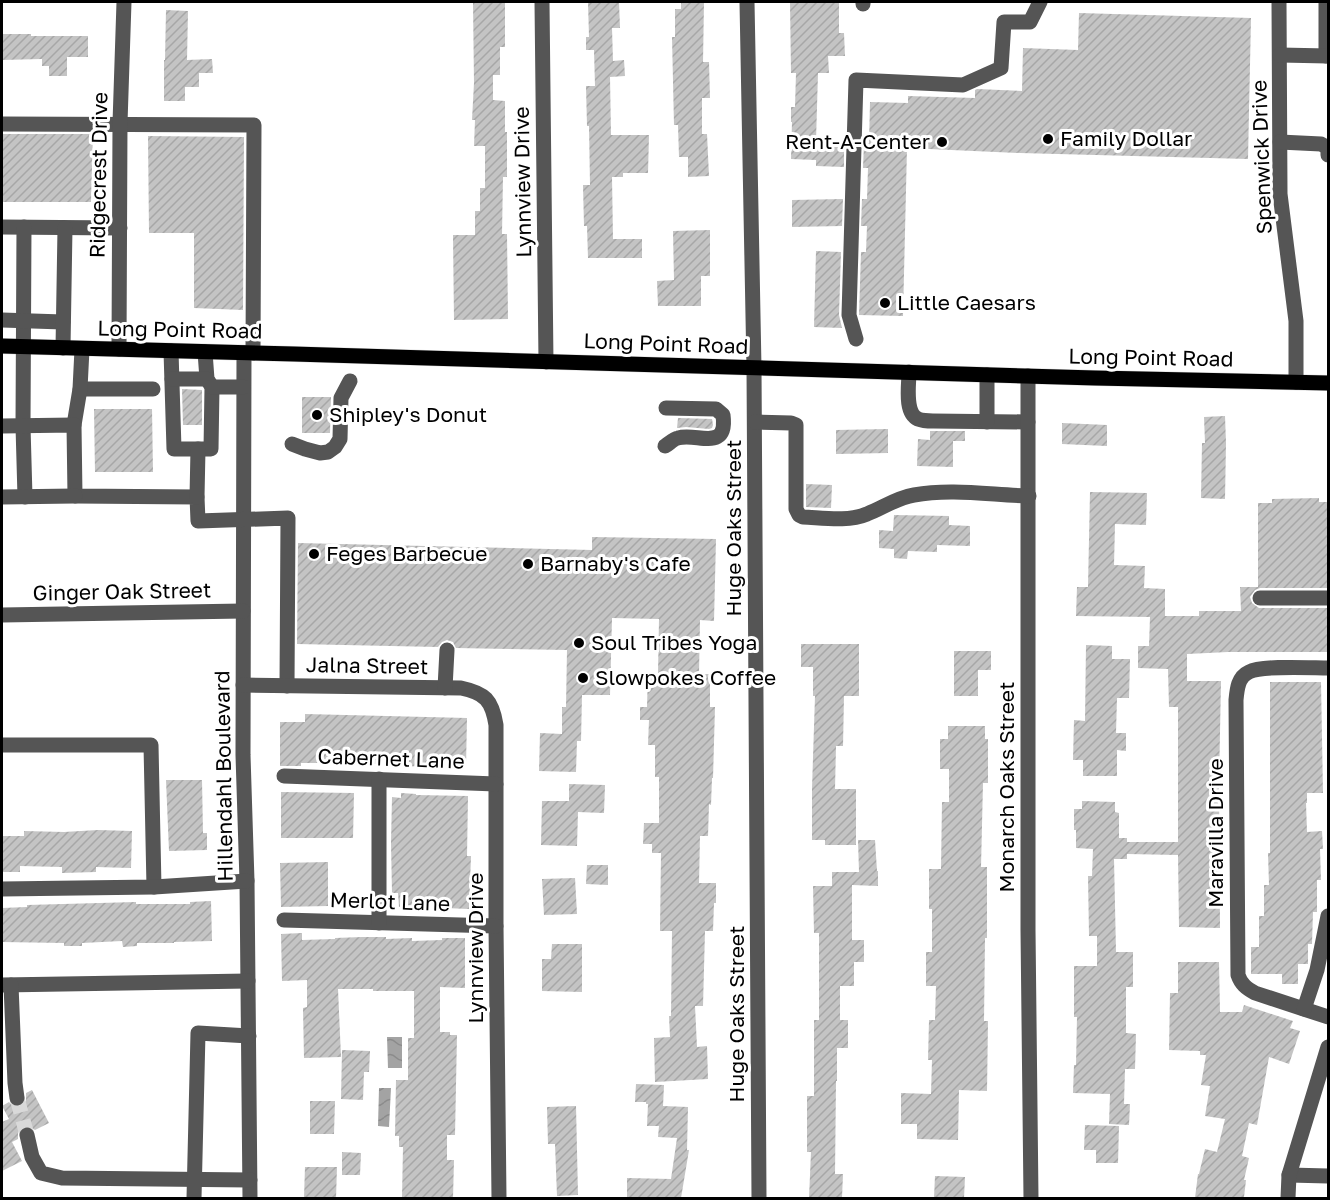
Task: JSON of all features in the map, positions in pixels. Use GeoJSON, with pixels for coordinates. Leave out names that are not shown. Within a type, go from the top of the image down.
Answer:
{"type":"FeatureCollection","features":[{"type":"Feature","properties":{"kind":"main road","name":"Long Point Road"},"geometry":{"type":"LineString","coordinates":[[2,346],[1329,383]]}},
{"type":"Feature","properties":{"kind":"street","name":"Ridgecrest Drive"},"geometry":{"type":"LineString","coordinates":[[119,349],[120,123],[124,2]]}},
{"type":"Feature","properties":{"kind":"street","name":"Lynnview Drive"},"geometry":{"type":"LineString","coordinates":[[542,2],[546,362]]}},
{"type":"Feature","properties":{"kind":"street","name":"Huge Oaks Street"},"geometry":{"type":"LineString","coordinates":[[747,2],[755,422],[759,1198]]}},
{"type":"Feature","properties":{"kind":"street"},"geometry":{"type":"LineString","coordinates":[[856,339],[849,315],[856,80],[963,85],[1001,68],[1004,22],[1030,22],[1040,2]]}},
{"type":"Feature","properties":{"kind":"street","name":"Spenwick Drive"},"geometry":{"type":"LineString","coordinates":[[1279,2],[1280,194],[1296,321],[1296,382]]}},
{"type":"Feature","properties":{"kind":"street"},"geometry":{"type":"LineString","coordinates":[[1280,55],[1327,56],[1326,2]]}},
{"type":"Feature","properties":{"kind":"street"},"geometry":{"type":"LineString","coordinates":[[2,124],[120,123]]}},
{"type":"Feature","properties":{"kind":"street","name":"Hillendahl Boulevard"},"geometry":{"type":"LineString","coordinates":[[120,123],[254,125],[249,353],[243,387],[243,755],[247,881],[250,1198]]}},
{"type":"Feature","properties":{"kind":"street"},"geometry":{"type":"LineString","coordinates":[[1280,142],[1321,144],[1328,148],[1329,155]]}},
{"type":"Feature","properties":{"kind":"street"},"geometry":{"type":"LineString","coordinates":[[2,227],[120,228]]}},
{"type":"Feature","properties":{"kind":"street"},"geometry":{"type":"LineString","coordinates":[[24,227],[25,496]]}},
{"type":"Feature","properties":{"kind":"street"},"geometry":{"type":"LineString","coordinates":[[63,348],[65,228]]}},
{"type":"Feature","properties":{"kind":"street"},"geometry":{"type":"LineString","coordinates":[[2,320],[63,322]]}},
{"type":"Feature","properties":{"kind":"street"},"geometry":{"type":"LineString","coordinates":[[75,496],[74,425],[80,389],[82,349]]}},
{"type":"Feature","properties":{"kind":"street"},"geometry":{"type":"LineString","coordinates":[[171,351],[174,449],[204,449]]}},
{"type":"Feature","properties":{"kind":"street"},"geometry":{"type":"LineString","coordinates":[[204,352],[210,383],[204,449],[196,497],[198,521],[288,518],[287,686]]}},
{"type":"Feature","properties":{"kind":"street"},"geometry":{"type":"LineString","coordinates":[[909,372],[909,408],[916,418],[933,421],[1028,422]]}},
{"type":"Feature","properties":{"kind":"street"},"geometry":{"type":"LineString","coordinates":[[987,375],[987,422]]}},
{"type":"Feature","properties":{"kind":"street","name":"Monarch Oaks Street"},"geometry":{"type":"LineString","coordinates":[[1028,376],[1030,1198]]}},
{"type":"Feature","properties":{"kind":"street"},"geometry":{"type":"LineString","coordinates":[[172,379],[243,387]]}},
{"type":"Feature","properties":{"kind":"street"},"geometry":{"type":"LineString","coordinates":[[292,444],[320,453],[328,452],[335,447],[340,439],[341,398],[350,381]]}},
{"type":"Feature","properties":{"kind":"street"},"geometry":{"type":"LineString","coordinates":[[80,389],[153,390]]}},
{"type":"Feature","properties":{"kind":"street"},"geometry":{"type":"LineString","coordinates":[[665,446],[678,438],[713,438],[721,433],[723,426],[723,415],[716,409],[666,408]]}},
{"type":"Feature","properties":{"kind":"street"},"geometry":{"type":"LineString","coordinates":[[755,422],[796,425],[796,509],[803,517],[853,518],[867,515],[897,499],[933,492],[1029,496]]}},
{"type":"Feature","properties":{"kind":"street"},"geometry":{"type":"LineString","coordinates":[[2,426],[74,425]]}},
{"type":"Feature","properties":{"kind":"street"},"geometry":{"type":"LineString","coordinates":[[2,496],[196,497]]}},
{"type":"Feature","properties":{"kind":"street"},"geometry":{"type":"LineString","coordinates":[[1260,598],[1329,598]]}},
{"type":"Feature","properties":{"kind":"street","name":"Ginger Oak Street"},"geometry":{"type":"LineString","coordinates":[[2,615],[243,611]]}},
{"type":"Feature","properties":{"kind":"street"},"geometry":{"type":"LineString","coordinates":[[445,688],[447,650]]}},
{"type":"Feature","properties":{"kind":"street","name":"Maravilla Drive"},"geometry":{"type":"LineString","coordinates":[[1329,669],[1265,669],[1249,672],[1238,683],[1236,700],[1238,975],[1240,982],[1255,993],[1329,1017]]}},
{"type":"Feature","properties":{"kind":"street","name":"Jalna Street"},"geometry":{"type":"LineString","coordinates":[[243,685],[461,688],[475,691],[487,699]]}},
{"type":"Feature","properties":{"kind":"street","name":"Lynnview Drive"},"geometry":{"type":"LineString","coordinates":[[487,699],[494,711],[496,725],[499,1198]]}},
{"type":"Feature","properties":{"kind":"street"},"geometry":{"type":"LineString","coordinates":[[2,745],[152,745],[154,887]]}},
{"type":"Feature","properties":{"kind":"street","name":"Cabernet Lane"},"geometry":{"type":"LineString","coordinates":[[284,776],[496,784]]}},
{"type":"Feature","properties":{"kind":"street"},"geometry":{"type":"LineString","coordinates":[[379,779],[379,923]]}},
{"type":"Feature","properties":{"kind":"street"},"geometry":{"type":"LineString","coordinates":[[2,889],[154,887],[247,881]]}},
{"type":"Feature","properties":{"kind":"street"},"geometry":{"type":"LineString","coordinates":[[1304,1009],[1317,970],[1329,916]]}},
{"type":"Feature","properties":{"kind":"street","name":"Merlot Lane"},"geometry":{"type":"LineString","coordinates":[[284,920],[496,926]]}},
{"type":"Feature","properties":{"kind":"street"},"geometry":{"type":"LineString","coordinates":[[17,1098],[6,985],[248,981]]}},
{"type":"Feature","properties":{"kind":"street"},"geometry":{"type":"LineString","coordinates":[[194,1198],[198,1034],[249,1036]]}},
{"type":"Feature","properties":{"kind":"street"},"geometry":{"type":"LineString","coordinates":[[1288,1198],[1289,1175],[1329,1047]]}},
{"type":"Feature","properties":{"kind":"street"},"geometry":{"type":"LineString","coordinates":[[27,1135],[32,1157],[42,1173],[62,1178],[250,1180]]}},
{"type":"Feature","properties":{"kind":"street"},"geometry":{"type":"LineString","coordinates":[[1289,1175],[1329,1176]]}},
{"type":"Feature","properties":{"kind":"water"},"geometry":{"type":"Polygon","coordinates":[[[387,1037],[402,1037],[402,1068],[388,1068],[387,1037]]]}},
{"type":"Feature","properties":{"kind":"water"},"geometry":{"type":"Polygon","coordinates":[[[379,1088],[391,1088],[389,1127],[378,1126],[379,1088]]]}},
{"type":"Feature","properties":{"kind":"building"},"geometry":{"type":"Polygon","coordinates":[[[473,2],[505,2],[505,47],[500,47],[500,75],[493,75],[493,100],[505,101],[507,177],[503,177],[502,234],[507,234],[508,319],[454,320],[453,235],[475,235],[475,211],[480,211],[480,188],[485,188],[485,146],[474,146],[475,120],[472,120],[473,2]]]}},
{"type":"Feature","properties":{"kind":"building"},"geometry":{"type":"Polygon","coordinates":[[[588,2],[619,2],[620,28],[612,28],[613,61],[624,60],[625,76],[610,77],[611,135],[649,135],[648,173],[623,173],[623,177],[612,177],[613,239],[642,239],[642,258],[588,258],[587,226],[584,226],[583,185],[590,185],[586,86],[595,86],[594,50],[586,50],[586,37],[589,37],[588,2]]]}},
{"type":"Feature","properties":{"kind":"building"},"geometry":{"type":"Polygon","coordinates":[[[681,2],[704,2],[703,62],[709,62],[710,98],[702,98],[702,134],[707,134],[709,176],[688,177],[688,157],[679,157],[678,125],[674,125],[672,37],[675,37],[675,9],[681,9],[681,2]]]}},
{"type":"Feature","properties":{"kind":"building"},"geometry":{"type":"Polygon","coordinates":[[[790,2],[839,2],[839,33],[844,33],[845,56],[828,56],[829,73],[818,73],[816,141],[844,142],[844,167],[816,166],[816,160],[791,159],[791,107],[795,107],[796,73],[791,73],[790,2]]]}},
{"type":"Feature","properties":{"kind":"building"},"geometry":{"type":"Polygon","coordinates":[[[166,10],[188,11],[187,60],[212,59],[213,73],[199,73],[199,87],[185,87],[185,101],[164,101],[166,10]]]}},
{"type":"Feature","properties":{"kind":"building"},"geometry":{"type":"Polygon","coordinates":[[[1079,13],[1251,18],[1248,159],[907,148],[903,316],[859,315],[861,252],[866,252],[867,226],[861,226],[862,199],[867,199],[868,168],[863,168],[864,143],[869,143],[870,102],[908,103],[908,96],[975,98],[977,89],[1022,91],[1023,48],[1078,50],[1079,13]]]}},
{"type":"Feature","properties":{"kind":"building"},"geometry":{"type":"Polygon","coordinates":[[[2,34],[88,36],[88,57],[67,57],[67,76],[49,76],[49,66],[42,66],[42,59],[2,60],[2,34]]]}},
{"type":"Feature","properties":{"kind":"building"},"geometry":{"type":"Polygon","coordinates":[[[2,134],[93,134],[91,202],[2,202],[2,134]]]}},
{"type":"Feature","properties":{"kind":"building"},"geometry":{"type":"Polygon","coordinates":[[[148,136],[244,137],[243,310],[194,308],[194,233],[149,233],[148,136]]]}},
{"type":"Feature","properties":{"kind":"building"},"geometry":{"type":"Polygon","coordinates":[[[843,199],[842,226],[792,227],[792,200],[843,199]]]}},
{"type":"Feature","properties":{"kind":"building"},"geometry":{"type":"Polygon","coordinates":[[[710,230],[710,276],[701,276],[701,306],[658,306],[657,281],[674,280],[673,231],[710,230]]]}},
{"type":"Feature","properties":{"kind":"building"},"geometry":{"type":"Polygon","coordinates":[[[816,251],[841,252],[839,315],[842,328],[814,327],[816,251]]]}},
{"type":"Feature","properties":{"kind":"building"},"geometry":{"type":"Polygon","coordinates":[[[182,389],[202,390],[202,425],[183,425],[182,389]]]}},
{"type":"Feature","properties":{"kind":"building"},"geometry":{"type":"Polygon","coordinates":[[[302,397],[331,397],[330,433],[302,433],[302,397]]]}},
{"type":"Feature","properties":{"kind":"building"},"geometry":{"type":"Polygon","coordinates":[[[94,409],[152,409],[153,472],[95,472],[94,409]]]}},
{"type":"Feature","properties":{"kind":"building"},"geometry":{"type":"Polygon","coordinates":[[[1225,416],[1225,499],[1201,498],[1202,443],[1205,443],[1204,417],[1225,416]]]}},
{"type":"Feature","properties":{"kind":"building"},"geometry":{"type":"Polygon","coordinates":[[[678,418],[712,419],[713,425],[709,429],[677,428],[678,418]]]}},
{"type":"Feature","properties":{"kind":"building"},"geometry":{"type":"Polygon","coordinates":[[[1062,423],[1107,425],[1107,446],[1062,444],[1062,423]]]}},
{"type":"Feature","properties":{"kind":"building"},"geometry":{"type":"Polygon","coordinates":[[[888,429],[888,453],[836,454],[836,430],[888,429]]]}},
{"type":"Feature","properties":{"kind":"building"},"geometry":{"type":"Polygon","coordinates":[[[930,431],[965,431],[965,441],[953,441],[953,467],[917,466],[918,439],[930,440],[930,431]]]}},
{"type":"Feature","properties":{"kind":"building"},"geometry":{"type":"Polygon","coordinates":[[[806,484],[832,485],[831,508],[806,507],[806,484]]]}},
{"type":"Feature","properties":{"kind":"building"},"geometry":{"type":"Polygon","coordinates":[[[1090,492],[1147,493],[1146,525],[1115,524],[1114,565],[1145,566],[1144,588],[1165,589],[1165,616],[1199,616],[1199,611],[1241,611],[1240,587],[1258,587],[1258,503],[1272,503],[1272,499],[1319,498],[1319,502],[1329,502],[1329,588],[1260,588],[1255,590],[1250,597],[1252,603],[1259,608],[1329,608],[1329,652],[1187,654],[1187,681],[1221,681],[1220,928],[1179,927],[1178,855],[1127,854],[1127,859],[1114,859],[1116,952],[1133,952],[1133,987],[1126,987],[1126,1033],[1136,1034],[1135,1069],[1125,1069],[1124,1104],[1130,1104],[1129,1125],[1109,1124],[1110,1094],[1073,1093],[1077,1017],[1074,1017],[1074,966],[1097,966],[1097,936],[1089,936],[1088,876],[1092,876],[1093,849],[1076,848],[1074,809],[1082,809],[1082,801],[1115,802],[1115,812],[1119,813],[1119,838],[1127,838],[1127,842],[1178,842],[1178,707],[1169,707],[1168,669],[1138,668],[1138,646],[1149,646],[1150,617],[1076,616],[1077,587],[1088,587],[1090,492]]]}},
{"type":"Feature","properties":{"kind":"building"},"geometry":{"type":"Polygon","coordinates":[[[894,515],[949,516],[949,525],[970,526],[970,546],[937,545],[937,552],[908,551],[907,559],[894,558],[894,549],[879,548],[879,530],[893,531],[894,515]]]}},
{"type":"Feature","properties":{"kind":"building"},"geometry":{"type":"Polygon","coordinates":[[[592,537],[716,539],[714,621],[700,620],[699,674],[710,674],[710,707],[715,707],[711,805],[709,804],[708,836],[700,836],[699,883],[716,883],[716,903],[714,903],[713,931],[705,931],[703,1006],[695,1006],[697,1047],[707,1046],[708,1079],[655,1082],[654,1038],[670,1037],[672,931],[660,931],[661,853],[652,853],[652,844],[643,844],[644,823],[659,823],[659,777],[655,777],[655,745],[648,745],[649,720],[640,720],[640,707],[647,707],[648,673],[658,674],[659,619],[612,618],[610,695],[582,695],[581,741],[577,741],[576,772],[539,771],[540,733],[562,734],[562,707],[566,707],[567,650],[456,648],[453,642],[447,640],[438,647],[297,644],[298,543],[592,550],[592,537]]]}},
{"type":"Feature","properties":{"kind":"building"},"geometry":{"type":"Polygon","coordinates":[[[801,644],[859,644],[859,696],[844,696],[843,746],[836,746],[835,789],[856,789],[856,845],[825,845],[825,840],[812,840],[815,696],[813,696],[813,667],[801,667],[801,644]]]}},
{"type":"Feature","properties":{"kind":"building"},"geometry":{"type":"Polygon","coordinates":[[[1086,645],[1112,646],[1112,659],[1130,659],[1129,698],[1117,698],[1116,733],[1126,733],[1126,751],[1117,750],[1117,776],[1083,776],[1083,760],[1073,760],[1074,720],[1085,721],[1086,645]]]}},
{"type":"Feature","properties":{"kind":"building"},"geometry":{"type":"Polygon","coordinates":[[[954,651],[991,651],[991,670],[978,670],[978,696],[954,696],[954,651]]]}},
{"type":"Feature","properties":{"kind":"building"},"geometry":{"type":"Polygon","coordinates":[[[1270,682],[1321,682],[1323,793],[1307,793],[1306,803],[1307,832],[1322,831],[1321,880],[1317,880],[1317,912],[1313,912],[1312,944],[1308,944],[1308,964],[1298,964],[1298,984],[1282,984],[1282,974],[1251,974],[1251,947],[1259,947],[1259,916],[1264,916],[1264,885],[1269,885],[1270,682]]]}},
{"type":"Feature","properties":{"kind":"building"},"geometry":{"type":"Polygon","coordinates":[[[305,714],[467,718],[466,767],[339,763],[301,763],[301,766],[280,766],[280,722],[305,722],[305,714]]]}},
{"type":"Feature","properties":{"kind":"building"},"geometry":{"type":"Polygon","coordinates":[[[948,726],[985,726],[985,739],[988,739],[988,783],[983,783],[981,867],[987,867],[984,1021],[988,1021],[987,1091],[959,1090],[958,1140],[917,1139],[917,1124],[901,1124],[901,1093],[931,1094],[932,1060],[928,1060],[929,1020],[935,1020],[936,986],[926,986],[926,952],[932,952],[929,869],[941,869],[942,802],[949,802],[949,769],[940,769],[940,739],[948,739],[948,726]]]}},
{"type":"Feature","properties":{"kind":"building"},"geometry":{"type":"Polygon","coordinates":[[[166,780],[202,780],[203,833],[207,833],[207,850],[169,851],[166,780]]]}},
{"type":"Feature","properties":{"kind":"building"},"geometry":{"type":"Polygon","coordinates":[[[569,784],[605,785],[604,813],[578,812],[577,846],[541,845],[542,801],[569,801],[569,784]]]}},
{"type":"Feature","properties":{"kind":"building"},"geometry":{"type":"Polygon","coordinates":[[[281,792],[354,793],[353,838],[281,838],[281,792]]]}},
{"type":"Feature","properties":{"kind":"building"},"geometry":{"type":"Polygon","coordinates":[[[401,793],[468,796],[467,856],[471,856],[469,909],[399,907],[398,893],[392,893],[391,843],[392,797],[401,798],[401,793]]]}},
{"type":"Feature","properties":{"kind":"building"},"geometry":{"type":"Polygon","coordinates":[[[24,831],[132,831],[131,868],[96,867],[96,872],[62,873],[62,867],[20,866],[20,872],[2,872],[2,836],[24,836],[24,831]]]}},
{"type":"Feature","properties":{"kind":"building"},"geometry":{"type":"Polygon","coordinates":[[[858,840],[875,840],[878,886],[852,885],[852,940],[864,940],[864,962],[854,962],[854,986],[840,986],[840,1020],[848,1020],[848,1048],[837,1048],[835,1174],[843,1174],[842,1198],[809,1198],[811,1152],[807,1152],[807,1096],[814,1096],[814,1020],[819,1020],[819,933],[814,933],[813,886],[832,886],[832,872],[859,872],[858,840]]]}},
{"type":"Feature","properties":{"kind":"building"},"geometry":{"type":"Polygon","coordinates":[[[328,862],[328,906],[281,907],[280,863],[328,862]]]}},
{"type":"Feature","properties":{"kind":"building"},"geometry":{"type":"Polygon","coordinates":[[[587,865],[608,865],[608,885],[586,884],[587,865]]]}},
{"type":"Feature","properties":{"kind":"building"},"geometry":{"type":"Polygon","coordinates":[[[575,878],[577,914],[544,915],[542,879],[575,878]]]}},
{"type":"Feature","properties":{"kind":"building"},"geometry":{"type":"Polygon","coordinates":[[[211,901],[212,941],[137,943],[137,946],[123,947],[122,941],[82,943],[82,946],[64,946],[64,943],[2,942],[2,908],[27,907],[27,905],[136,902],[136,904],[190,904],[190,902],[211,901]]]}},
{"type":"Feature","properties":{"kind":"building"},"geometry":{"type":"Polygon","coordinates":[[[302,933],[302,940],[386,937],[386,939],[412,938],[412,941],[465,938],[465,988],[440,987],[440,1032],[457,1035],[455,1135],[447,1135],[447,1160],[454,1160],[453,1198],[402,1198],[403,1147],[399,1147],[399,1136],[395,1136],[396,1080],[408,1080],[408,1038],[414,1038],[414,991],[338,989],[341,1057],[304,1058],[303,1008],[307,1007],[307,980],[282,981],[281,934],[302,933]]]}},
{"type":"Feature","properties":{"kind":"building"},"geometry":{"type":"Polygon","coordinates":[[[552,944],[582,944],[582,992],[542,991],[542,959],[551,959],[552,944]]]}},
{"type":"Feature","properties":{"kind":"building"},"geometry":{"type":"Polygon","coordinates":[[[1178,962],[1219,962],[1220,1012],[1242,1012],[1244,1005],[1293,1021],[1290,1028],[1300,1031],[1289,1064],[1269,1057],[1257,1125],[1249,1123],[1242,1156],[1249,1158],[1244,1180],[1246,1180],[1244,1197],[1195,1198],[1198,1174],[1205,1149],[1217,1152],[1225,1119],[1205,1116],[1210,1086],[1201,1085],[1206,1055],[1200,1055],[1200,1051],[1169,1050],[1170,993],[1178,993],[1178,962]]]}},
{"type":"Feature","properties":{"kind":"building"},"geometry":{"type":"Polygon","coordinates":[[[342,1050],[370,1051],[369,1072],[364,1072],[363,1100],[341,1099],[342,1050]]]}},
{"type":"Feature","properties":{"kind":"building"},"geometry":{"type":"Polygon","coordinates":[[[636,1084],[664,1085],[663,1106],[688,1107],[687,1150],[689,1150],[681,1198],[627,1197],[627,1178],[671,1179],[677,1138],[658,1137],[659,1126],[647,1126],[648,1104],[635,1102],[636,1084]]]}},
{"type":"Feature","properties":{"kind":"building"},"geometry":{"type":"Polygon","coordinates":[[[32,1090],[49,1123],[35,1130],[29,1126],[20,1128],[18,1139],[12,1142],[22,1161],[2,1171],[2,1122],[9,1119],[2,1106],[9,1102],[14,1107],[22,1106],[26,1101],[26,1093],[32,1090]]]}},
{"type":"Feature","properties":{"kind":"building"},"geometry":{"type":"Polygon","coordinates":[[[310,1101],[335,1101],[334,1134],[310,1134],[310,1101]]]}},
{"type":"Feature","properties":{"kind":"building"},"geometry":{"type":"Polygon","coordinates":[[[576,1106],[578,1195],[557,1196],[555,1144],[548,1144],[547,1107],[576,1106]]]}},
{"type":"Feature","properties":{"kind":"building"},"geometry":{"type":"Polygon","coordinates":[[[1085,1125],[1119,1126],[1118,1163],[1096,1163],[1096,1150],[1084,1150],[1085,1125]]]}},
{"type":"Feature","properties":{"kind":"building"},"geometry":{"type":"Polygon","coordinates":[[[342,1152],[361,1153],[360,1175],[342,1175],[342,1152]]]}},
{"type":"Feature","properties":{"kind":"building"},"geometry":{"type":"Polygon","coordinates":[[[305,1167],[337,1167],[336,1198],[304,1198],[305,1167]]]}},
{"type":"Feature","properties":{"kind":"building"},"geometry":{"type":"Polygon","coordinates":[[[935,1176],[965,1177],[964,1198],[934,1198],[935,1176]]]}},
{"type":"Feature","properties":{"kind":"tunnel"},"geometry":{"type":"LineString","coordinates":[[17,1098],[27,1135]]}},
{"type":"Feature","properties":{"kind":"place","name":"Family Dollar"},"geometry":{"type":"Point","coordinates":[1048,139]}},
{"type":"Feature","properties":{"kind":"place","name":"Rent-A-Center"},"geometry":{"type":"Point","coordinates":[942,142]}},
{"type":"Feature","properties":{"kind":"place","name":"Little Caesars"},"geometry":{"type":"Point","coordinates":[885,303]}},
{"type":"Feature","properties":{"kind":"place","name":"Shipley's Donut"},"geometry":{"type":"Point","coordinates":[317,415]}},
{"type":"Feature","properties":{"kind":"place","name":"Feges Barbecue"},"geometry":{"type":"Point","coordinates":[314,554]}},
{"type":"Feature","properties":{"kind":"place","name":"Barnaby's Cafe"},"geometry":{"type":"Point","coordinates":[528,564]}},
{"type":"Feature","properties":{"kind":"place","name":"Soul Tribes Yoga"},"geometry":{"type":"Point","coordinates":[579,643]}},
{"type":"Feature","properties":{"kind":"place","name":"Slowpokes Coffee"},"geometry":{"type":"Point","coordinates":[583,678]}}]}
